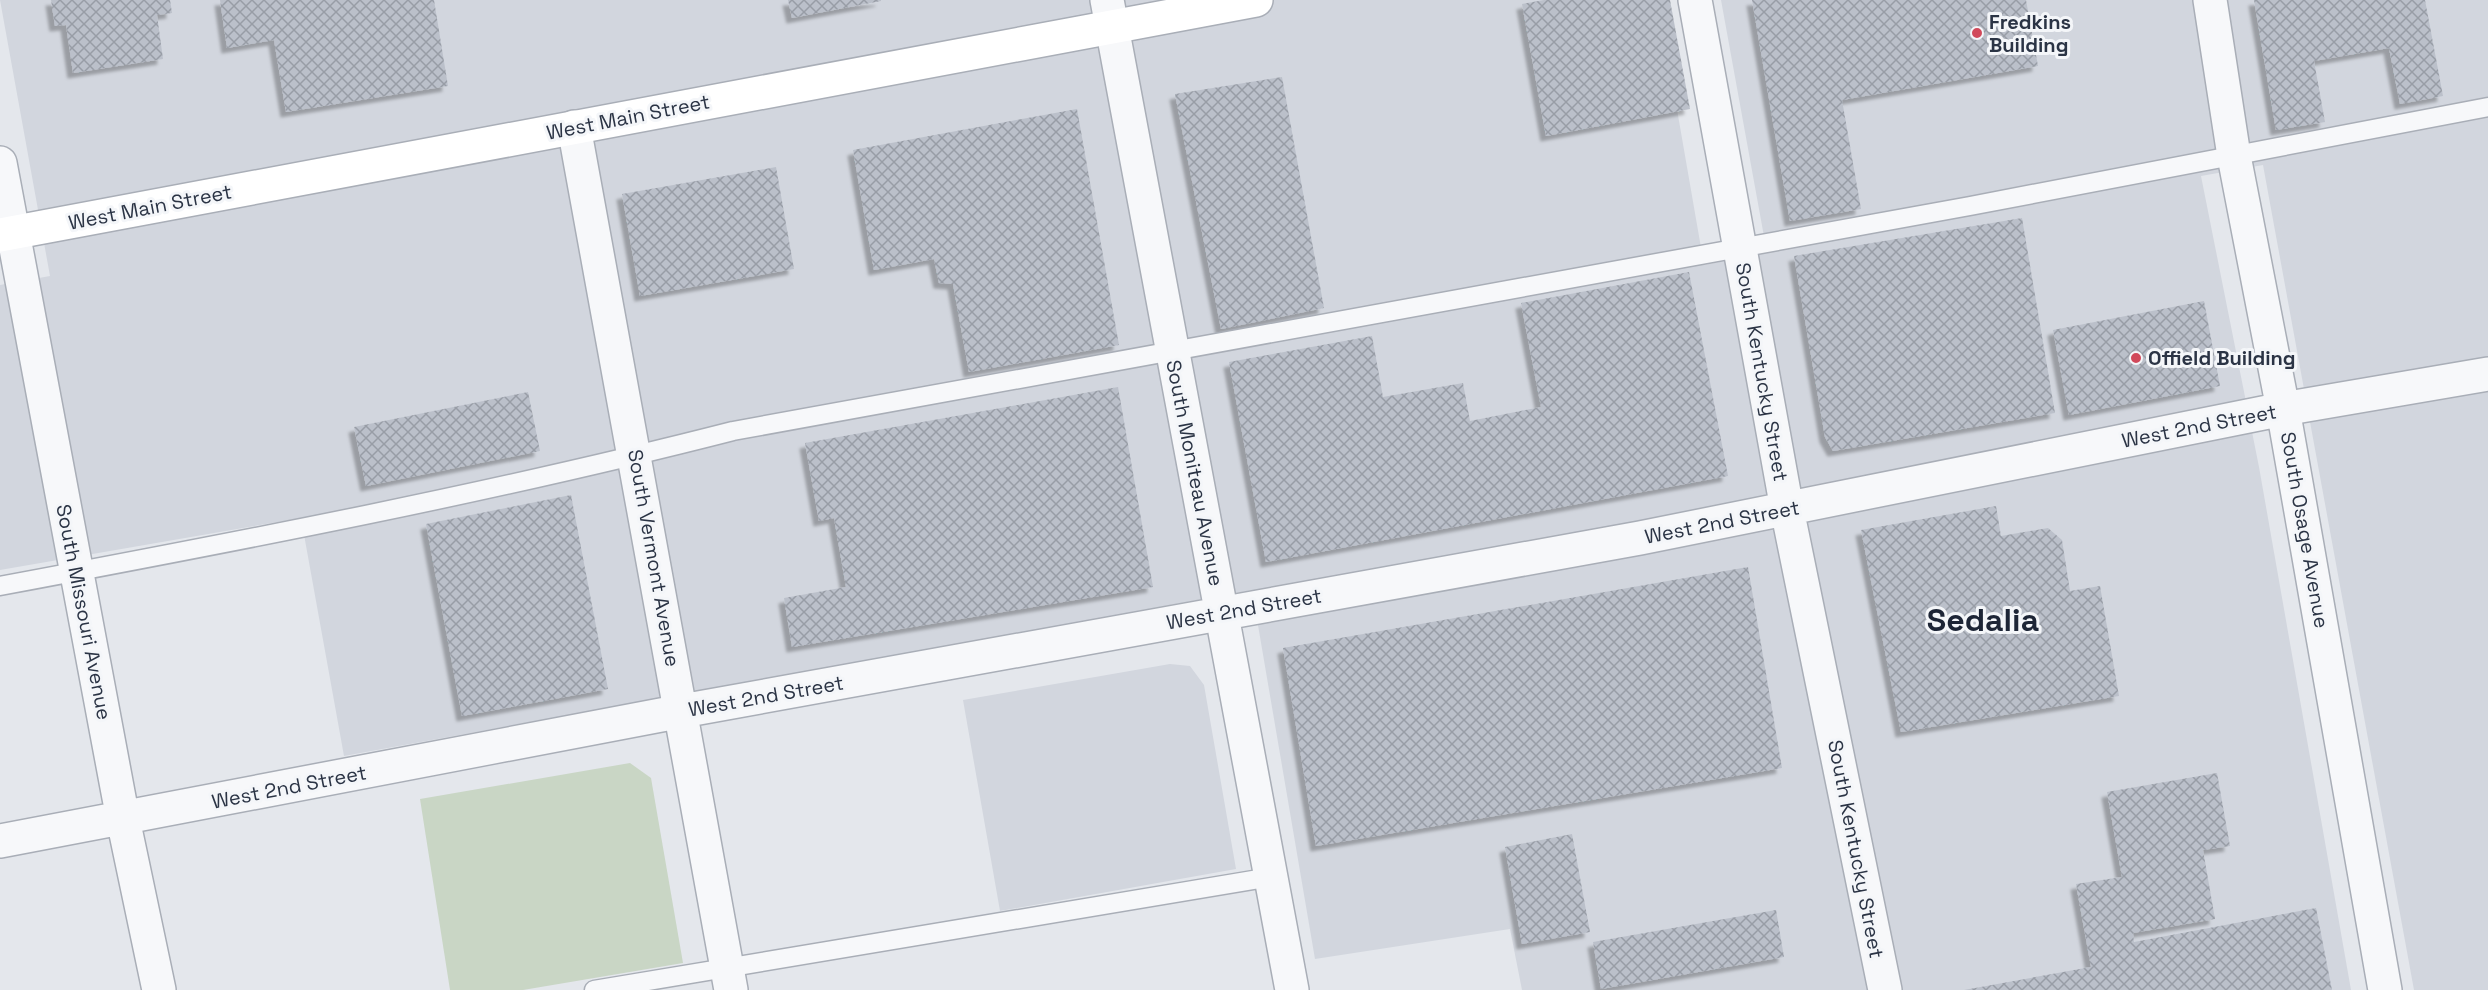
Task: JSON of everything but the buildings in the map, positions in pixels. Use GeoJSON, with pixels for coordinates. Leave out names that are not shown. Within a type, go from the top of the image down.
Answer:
{"type":"FeatureCollection","features":[{"type":"Feature","properties":{"kind":"main road","name":"West Main Street"},"geometry":{"type":"LineString","coordinates":[[6,234],[574,127],[1110,14],[1256,0]]}},
{"type":"Feature","properties":{"kind":"street","name":"South Kentucky Street"},"geometry":{"type":"LineString","coordinates":[[1695,0],[1787,509],[1885,990]]}},
{"type":"Feature","properties":{"kind":"street","name":"South Osage Avenue"},"geometry":{"type":"LineString","coordinates":[[2210,0],[2234,156],[2283,409],[2385,990]]}},
{"type":"Feature","properties":{"kind":"street","name":"South Moniteau Avenue"},"geometry":{"type":"LineString","coordinates":[[1110,14],[1292,990]]}},
{"type":"Feature","properties":{"kind":"street","name":"South Vermont Avenue"},"geometry":{"type":"LineString","coordinates":[[574,127],[636,456],[729,979]]}},
{"type":"Feature","properties":{"kind":"street","name":"South Missouri Avenue"},"geometry":{"type":"LineString","coordinates":[[0,163],[6,234],[77,572],[123,819],[159,990]]}},
{"type":"Feature","properties":{"kind":"street","name":"West 2nd Street"},"geometry":{"type":"LineString","coordinates":[[0,841],[682,711],[1640,538],[2283,409],[2488,374]]}},
{"type":"Feature","properties":{"kind":"lane"},"geometry":{"type":"LineString","coordinates":[[0,586],[304,529],[636,456],[733,431],[2234,156],[2488,107]]}},
{"type":"Feature","properties":{"kind":"lane"},"geometry":{"type":"LineString","coordinates":[[594,990],[729,979],[1271,877]]}},
{"type":"Feature","properties":{"kind":"shaded area"},"geometry":{"type":"Polygon","coordinates":[[[0,0],[1658,0],[1704,265],[1767,253],[1721,0],[2488,0],[2488,990],[2414,990],[2263,165],[2201,176],[2259,467],[2351,990],[1522,990],[1510,929],[1315,959],[1252,590],[344,756],[301,518],[0,570],[0,285],[50,276],[0,0]]]}},
{"type":"Feature","properties":{"kind":"shaded area"},"geometry":{"type":"Polygon","coordinates":[[[1170,664],[1190,666],[1204,685],[1236,869],[1000,911],[963,700],[1170,664]]]}},
{"type":"Feature","properties":{"kind":"green space"},"geometry":{"type":"Polygon","coordinates":[[[630,763],[651,778],[683,963],[523,990],[450,990],[420,799],[630,763]]]}},
{"type":"Feature","properties":{"kind":"place","name":"Fredkins Building"},"geometry":{"type":"Point","coordinates":[1977,33]}},
{"type":"Feature","properties":{"kind":"place","name":"Offield Building"},"geometry":{"type":"Point","coordinates":[2136,358]}},
{"type":"Feature","properties":{"kind":"district","name":"Sedalia"},"geometry":{"type":"Point","coordinates":[1983,620]}}]}
